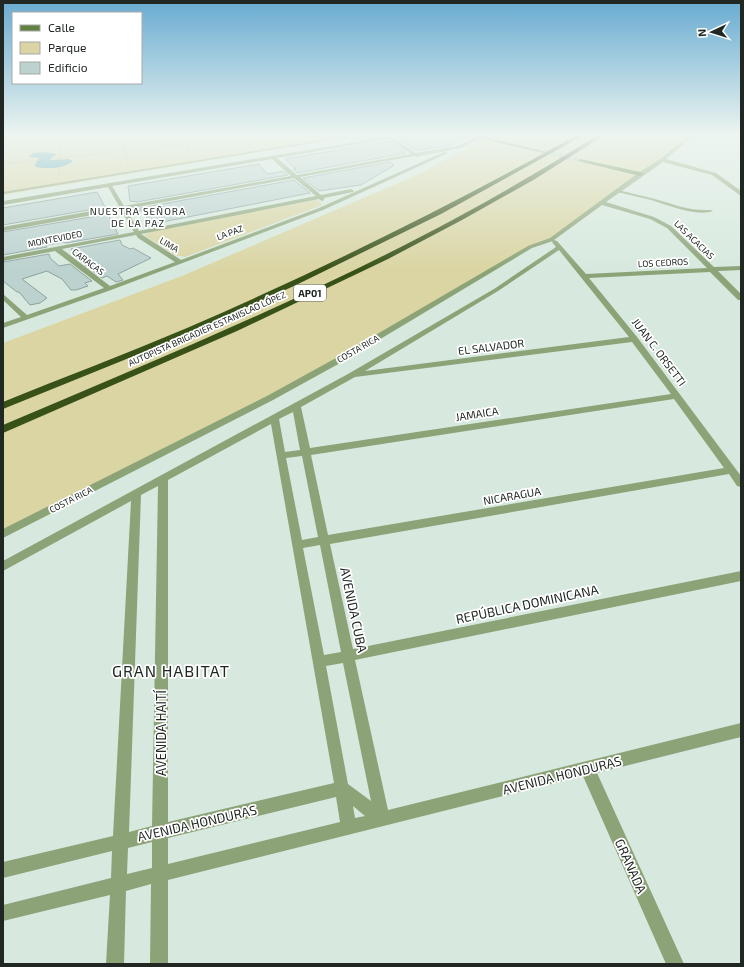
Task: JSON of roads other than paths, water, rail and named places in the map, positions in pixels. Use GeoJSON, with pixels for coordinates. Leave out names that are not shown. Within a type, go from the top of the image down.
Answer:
{"type":"FeatureCollection","features":[{"type":"Feature","properties":{"kind":"highway","name":"AUTOPISTA BRIGADIER ESTANISLAO LÓPEZ"},"geometry":{"type":"LineString","coordinates":[[3,406],[190,329],[385,240],[505,179]]}},
{"type":"Feature","properties":{"kind":"highway","name":"AUTOPISTA BRIGADIER ESTANISLAO LÓPEZ"},"geometry":{"type":"LineString","coordinates":[[3,429],[212,340],[410,246],[532,179]]}},
{"type":"Feature","properties":{"kind":"street"},"geometry":{"type":"LineString","coordinates":[[3,203],[145,179]]}},
{"type":"Feature","properties":{"kind":"street"},"geometry":{"type":"LineString","coordinates":[[3,229],[277,179]]}},
{"type":"Feature","properties":{"kind":"street"},"geometry":{"type":"LineString","coordinates":[[299,179],[319,197],[331,204]]}},
{"type":"Feature","properties":{"kind":"street","name":"LA PAZ"},"geometry":{"type":"LineString","coordinates":[[3,326],[109,289],[180,262],[331,204],[389,179]]}},
{"type":"Feature","properties":{"kind":"street","name":"COSTA RICA"},"geometry":{"type":"LineString","coordinates":[[3,534],[270,398],[340,360],[530,247],[552,239],[603,203],[633,179]]}},
{"type":"Feature","properties":{"kind":"street"},"geometry":{"type":"LineString","coordinates":[[721,179],[741,194]]}},
{"type":"Feature","properties":{"kind":"street","name":"LIMA"},"geometry":{"type":"LineString","coordinates":[[109,185],[136,233],[180,262]]}},
{"type":"Feature","properties":{"kind":"street","name":"MONTEVIDEO"},"geometry":{"type":"LineString","coordinates":[[3,259],[369,188]]}},
{"type":"Feature","properties":{"kind":"street","name":"LAS ACACIAS"},"geometry":{"type":"LineString","coordinates":[[603,203],[652,218],[669,227],[741,298]]}},
{"type":"Feature","properties":{"kind":"street","name":"JUAN C. ORSETTI"},"geometry":{"type":"LineString","coordinates":[[552,239],[585,276],[634,339],[741,483]]}},
{"type":"Feature","properties":{"kind":"street","name":"COSTA RICA"},"geometry":{"type":"LineString","coordinates":[[3,566],[351,376],[496,290],[559,247]]}},
{"type":"Feature","properties":{"kind":"street","name":"CARACAS"},"geometry":{"type":"LineString","coordinates":[[56,248],[109,289]]}},
{"type":"Feature","properties":{"kind":"street","name":"LOS CEDROS"},"geometry":{"type":"LineString","coordinates":[[585,276],[741,268]]}},
{"type":"Feature","properties":{"kind":"street"},"geometry":{"type":"LineString","coordinates":[[3,296],[26,318]]}},
{"type":"Feature","properties":{"kind":"street","name":"EL SALVADOR"},"geometry":{"type":"LineString","coordinates":[[351,376],[634,339]]}},
{"type":"Feature","properties":{"kind":"street","name":"JAMAICA"},"geometry":{"type":"LineString","coordinates":[[281,456],[676,396]]}},
{"type":"Feature","properties":{"kind":"street","name":"AVENIDA CUBA"},"geometry":{"type":"LineString","coordinates":[[296,406],[382,819]]}},
{"type":"Feature","properties":{"kind":"street"},"geometry":{"type":"LineString","coordinates":[[274,418],[349,827]]}},
{"type":"Feature","properties":{"kind":"street","name":"NICARAGUA"},"geometry":{"type":"LineString","coordinates":[[297,545],[731,470]]}},
{"type":"Feature","properties":{"kind":"street","name":"AVENIDA HAITÍ"},"geometry":{"type":"LineString","coordinates":[[159,964],[163,478]]}},
{"type":"Feature","properties":{"kind":"street"},"geometry":{"type":"LineString","coordinates":[[115,964],[136,493]]}},
{"type":"Feature","properties":{"kind":"street","name":"REPÚBLICA DOMINICANA"},"geometry":{"type":"LineString","coordinates":[[319,662],[741,576]]}},
{"type":"Feature","properties":{"kind":"street","name":"AVENIDA HONDURAS"},"geometry":{"type":"LineString","coordinates":[[3,913],[741,730]]}},
{"type":"Feature","properties":{"kind":"street","name":"GRANADA"},"geometry":{"type":"LineString","coordinates":[[587,768],[675,964]]}},
{"type":"Feature","properties":{"kind":"street"},"geometry":{"type":"LineString","coordinates":[[342,788],[382,819]]}},
{"type":"Feature","properties":{"kind":"street","name":"AVENIDA HONDURAS"},"geometry":{"type":"LineString","coordinates":[[3,870],[342,788]]}},
{"type":"Feature","properties":{"kind":"lane"},"geometry":{"type":"LineString","coordinates":[[3,193],[88,179]]}},
{"type":"Feature","properties":{"kind":"lane"},"geometry":{"type":"LineString","coordinates":[[618,191],[693,212],[711,211]]}},
{"type":"Feature","properties":{"kind":"district","name":"NUESTRA SEÑORA DE LA PAZ"},"geometry":{"type":"Point","coordinates":[138,216]}},
{"type":"Feature","properties":{"kind":"district","name":"GRAN HABITAT"},"geometry":{"type":"Point","coordinates":[171,671]}}]}
